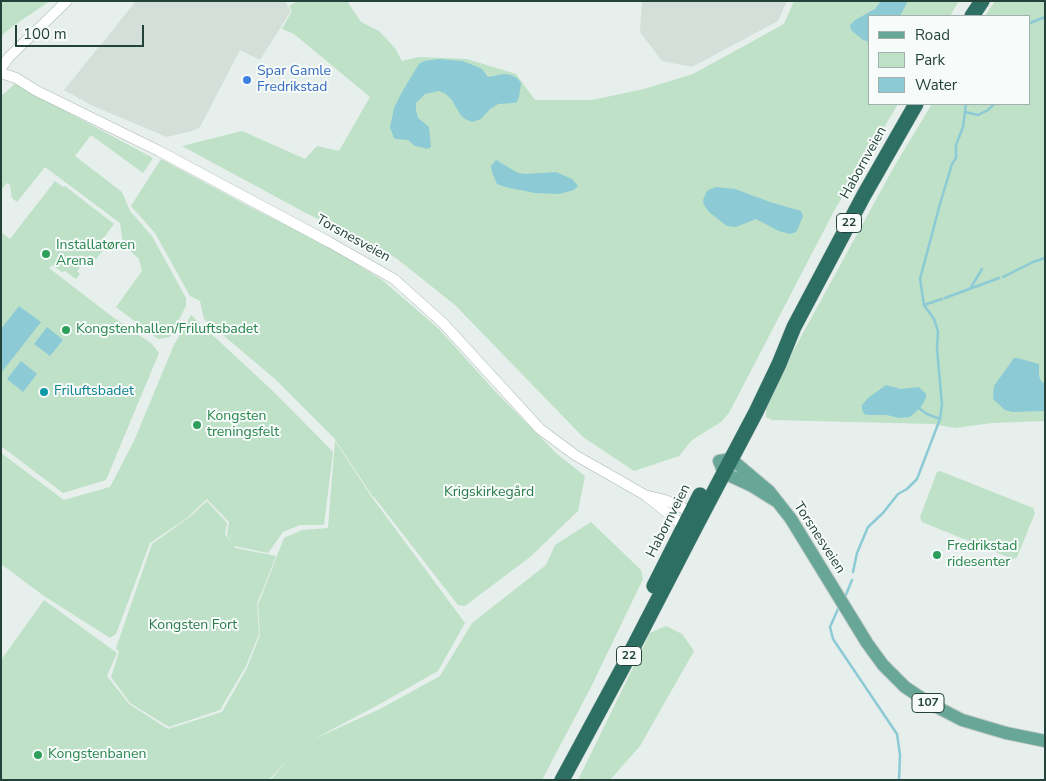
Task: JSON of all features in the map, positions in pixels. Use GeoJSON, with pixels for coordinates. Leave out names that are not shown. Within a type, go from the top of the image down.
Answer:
{"type":"FeatureCollection","features":[{"type":"Feature","properties":{"kind":"highway"},"geometry":{"type":"LineString","coordinates":[[973,15],[982,1]]}},
{"type":"Feature","properties":{"kind":"highway","name":"Habornveien"},"geometry":{"type":"LineString","coordinates":[[562,780],[622,669],[690,520],[725,464],[754,395],[786,344],[864,195],[915,105]]}},
{"type":"Feature","properties":{"kind":"main road","name":"Torsnesveien"},"geometry":{"type":"LineString","coordinates":[[725,464],[752,486],[776,501],[792,519],[847,612],[883,665],[905,687],[929,703],[962,720],[982,727],[1045,740]]}},
{"type":"Feature","properties":{"kind":"street"},"geometry":{"type":"LineString","coordinates":[[1,68],[9,56],[67,1]]}},
{"type":"Feature","properties":{"kind":"street","name":"Torsnesveien"},"geometry":{"type":"LineString","coordinates":[[1,73],[16,78],[35,90],[158,151],[329,242],[394,279],[443,323],[540,429],[575,455],[690,520]]}},
{"type":"Feature","properties":{"kind":"shaded area"},"geometry":{"type":"Polygon","coordinates":[[[136,1],[285,1],[291,11],[260,60],[240,50],[200,127],[192,131],[167,137],[93,106],[64,90],[136,1]]]}},
{"type":"Feature","properties":{"kind":"shaded area"},"geometry":{"type":"Polygon","coordinates":[[[642,1],[787,1],[778,21],[692,67],[662,61],[640,32],[642,1]]]}},
{"type":"Feature","properties":{"kind":"green space"},"geometry":{"type":"Polygon","coordinates":[[[1,1],[50,1],[1,36],[1,1]]]}},
{"type":"Feature","properties":{"kind":"green space"},"geometry":{"type":"Polygon","coordinates":[[[298,1],[347,1],[361,22],[379,31],[395,48],[402,61],[418,57],[467,59],[516,74],[535,100],[592,100],[644,89],[693,74],[784,24],[794,1],[959,1],[951,15],[868,15],[868,105],[897,105],[834,211],[729,413],[721,422],[692,440],[679,456],[634,471],[583,437],[455,305],[396,258],[304,212],[182,146],[242,131],[305,159],[317,146],[339,151],[370,97],[294,34],[282,29],[292,11],[289,6],[298,1]]]}},
{"type":"Feature","properties":{"kind":"green space"},"geometry":{"type":"Polygon","coordinates":[[[995,1],[1045,1],[1045,421],[992,423],[955,428],[933,424],[772,420],[766,417],[766,407],[797,344],[895,165],[931,105],[1031,105],[1031,15],[986,15],[995,1]]]}},
{"type":"Feature","properties":{"kind":"green space"},"geometry":{"type":"Polygon","coordinates":[[[15,84],[153,158],[143,173],[91,135],[75,156],[122,192],[130,211],[152,236],[186,298],[186,306],[170,337],[158,339],[116,307],[142,271],[139,259],[123,244],[120,223],[45,167],[17,202],[12,198],[10,185],[7,183],[1,190],[1,96],[15,84]]]}},
{"type":"Feature","properties":{"kind":"green space","name":"Krigskirkegård"},"geometry":{"type":"Polygon","coordinates":[[[161,159],[328,246],[382,280],[439,329],[492,388],[557,454],[585,476],[578,511],[530,557],[465,606],[458,605],[373,497],[334,438],[275,379],[204,319],[200,301],[190,296],[155,233],[131,206],[161,159]]]}},
{"type":"Feature","properties":{"kind":"green space","name":"Kongstenhallen/Friluftsbadet"},"geometry":{"type":"Polygon","coordinates":[[[55,181],[63,187],[65,186],[114,224],[100,243],[106,247],[96,259],[90,255],[77,271],[80,274],[76,279],[52,265],[49,268],[110,315],[152,344],[159,353],[106,480],[63,493],[1,446],[1,232],[10,239],[55,181]]]}},
{"type":"Feature","properties":{"kind":"green space","name":"Kongsten Fort"},"geometry":{"type":"Polygon","coordinates":[[[191,315],[276,394],[333,452],[324,525],[300,525],[283,532],[268,553],[234,546],[235,548],[276,556],[257,604],[259,634],[246,666],[220,710],[169,727],[130,703],[111,677],[119,652],[116,648],[152,544],[191,516],[207,501],[227,523],[225,534],[232,544],[227,535],[229,522],[207,499],[187,518],[150,543],[116,634],[110,638],[44,596],[1,564],[1,453],[64,500],[110,487],[134,441],[174,345],[191,315]]]}},
{"type":"Feature","properties":{"kind":"green space"},"geometry":{"type":"Polygon","coordinates":[[[335,441],[371,496],[465,623],[438,671],[314,739],[380,709],[440,676],[472,623],[546,565],[555,545],[591,522],[641,570],[643,579],[592,685],[542,780],[271,780],[286,761],[269,780],[1,780],[1,660],[44,600],[117,653],[107,676],[129,704],[168,729],[222,712],[247,668],[260,635],[258,605],[284,538],[302,530],[328,528],[335,441]]]}},
{"type":"Feature","properties":{"kind":"green space"},"geometry":{"type":"Polygon","coordinates":[[[940,471],[1033,508],[1035,513],[1017,557],[1013,559],[922,522],[920,517],[937,472],[940,471]]]}},
{"type":"Feature","properties":{"kind":"green space"},"geometry":{"type":"Polygon","coordinates":[[[666,626],[682,634],[694,651],[640,746],[610,780],[578,780],[650,633],[666,626]]]}},
{"type":"Feature","properties":{"kind":"water"},"geometry":{"type":"Polygon","coordinates":[[[881,1],[908,1],[901,15],[868,15],[868,43],[851,30],[850,25],[855,20],[875,9],[881,1]]]}},
{"type":"Feature","properties":{"kind":"water"},"geometry":{"type":"Polygon","coordinates":[[[439,59],[462,61],[473,65],[482,69],[488,77],[504,74],[517,78],[521,83],[517,102],[498,104],[490,109],[481,119],[472,122],[460,114],[446,94],[439,91],[425,94],[416,103],[416,110],[418,118],[429,127],[431,147],[427,149],[415,146],[408,140],[394,138],[390,127],[394,108],[402,92],[419,64],[424,61],[439,59]]]}},
{"type":"Feature","properties":{"kind":"water"},"geometry":{"type":"Polygon","coordinates":[[[496,160],[518,173],[556,172],[572,179],[578,186],[574,190],[559,194],[535,193],[505,187],[497,184],[492,172],[491,166],[496,160]]]}},
{"type":"Feature","properties":{"kind":"water"},"geometry":{"type":"Polygon","coordinates":[[[716,187],[735,189],[801,211],[803,216],[796,232],[790,234],[779,231],[756,219],[736,227],[727,226],[709,212],[704,205],[703,200],[708,190],[716,187]]]}},
{"type":"Feature","properties":{"kind":"water"},"geometry":{"type":"Polygon","coordinates":[[[19,306],[41,322],[1,373],[1,329],[19,306]]]}},
{"type":"Feature","properties":{"kind":"water"},"geometry":{"type":"Polygon","coordinates":[[[47,327],[63,340],[50,356],[34,344],[47,327]]]}},
{"type":"Feature","properties":{"kind":"water"},"geometry":{"type":"Polygon","coordinates":[[[1014,358],[1039,364],[1039,376],[1045,384],[1045,411],[1013,412],[1005,410],[993,399],[994,386],[1014,358]]]}},
{"type":"Feature","properties":{"kind":"water"},"geometry":{"type":"Polygon","coordinates":[[[21,361],[37,374],[23,392],[7,379],[21,361]]]}},
{"type":"Feature","properties":{"kind":"water"},"geometry":{"type":"Polygon","coordinates":[[[886,385],[901,389],[919,387],[926,394],[926,398],[921,407],[910,417],[899,418],[887,415],[864,414],[862,405],[868,398],[886,385]]]}},
{"type":"Feature","properties":{"kind":"waterway"},"geometry":{"type":"LineString","coordinates":[[1031,23],[1045,17]]}},
{"type":"Feature","properties":{"kind":"waterway"},"geometry":{"type":"LineString","coordinates":[[853,572],[857,553],[868,527],[883,513],[898,494],[907,489],[917,479],[940,419],[942,405],[937,349],[938,331],[934,319],[924,305],[920,279],[940,204],[952,164],[956,158],[956,145],[963,127],[966,105]]}},
{"type":"Feature","properties":{"kind":"waterway"},"geometry":{"type":"LineString","coordinates":[[965,112],[978,115],[993,105]]}},
{"type":"Feature","properties":{"kind":"waterway"},"geometry":{"type":"LineString","coordinates":[[1003,277],[1045,258]]}},
{"type":"Feature","properties":{"kind":"waterway"},"geometry":{"type":"LineString","coordinates":[[970,289],[982,269]]}},
{"type":"Feature","properties":{"kind":"waterway"},"geometry":{"type":"LineString","coordinates":[[945,298],[999,278]]}},
{"type":"Feature","properties":{"kind":"waterway"},"geometry":{"type":"LineString","coordinates":[[924,305],[942,299]]}},
{"type":"Feature","properties":{"kind":"waterway"},"geometry":{"type":"LineString","coordinates":[[920,409],[940,419]]}},
{"type":"Feature","properties":{"kind":"waterway"},"geometry":{"type":"LineString","coordinates":[[845,597],[852,580]]}},
{"type":"Feature","properties":{"kind":"waterway"},"geometry":{"type":"LineString","coordinates":[[838,609],[830,627],[833,639],[897,734],[900,755],[899,780]]}},
{"type":"Feature","properties":{"kind":"place","name":"Spar Gamle Fredrikstad"},"geometry":{"type":"Point","coordinates":[247,80]}},
{"type":"Feature","properties":{"kind":"place","name":"Installatøren Arena"},"geometry":{"type":"Point","coordinates":[46,254]}},
{"type":"Feature","properties":{"kind":"place","name":"Kongstenhallen/Friluftsbadet"},"geometry":{"type":"Point","coordinates":[66,330]}},
{"type":"Feature","properties":{"kind":"place","name":"Friluftsbadet"},"geometry":{"type":"Point","coordinates":[44,392]}},
{"type":"Feature","properties":{"kind":"place","name":"Kongsten treningsfelt"},"geometry":{"type":"Point","coordinates":[197,425]}},
{"type":"Feature","properties":{"kind":"place","name":"Fredrikstad ridesenter"},"geometry":{"type":"Point","coordinates":[937,555]}},
{"type":"Feature","properties":{"kind":"place","name":"Kongstenbanen"},"geometry":{"type":"Point","coordinates":[38,755]}}]}
